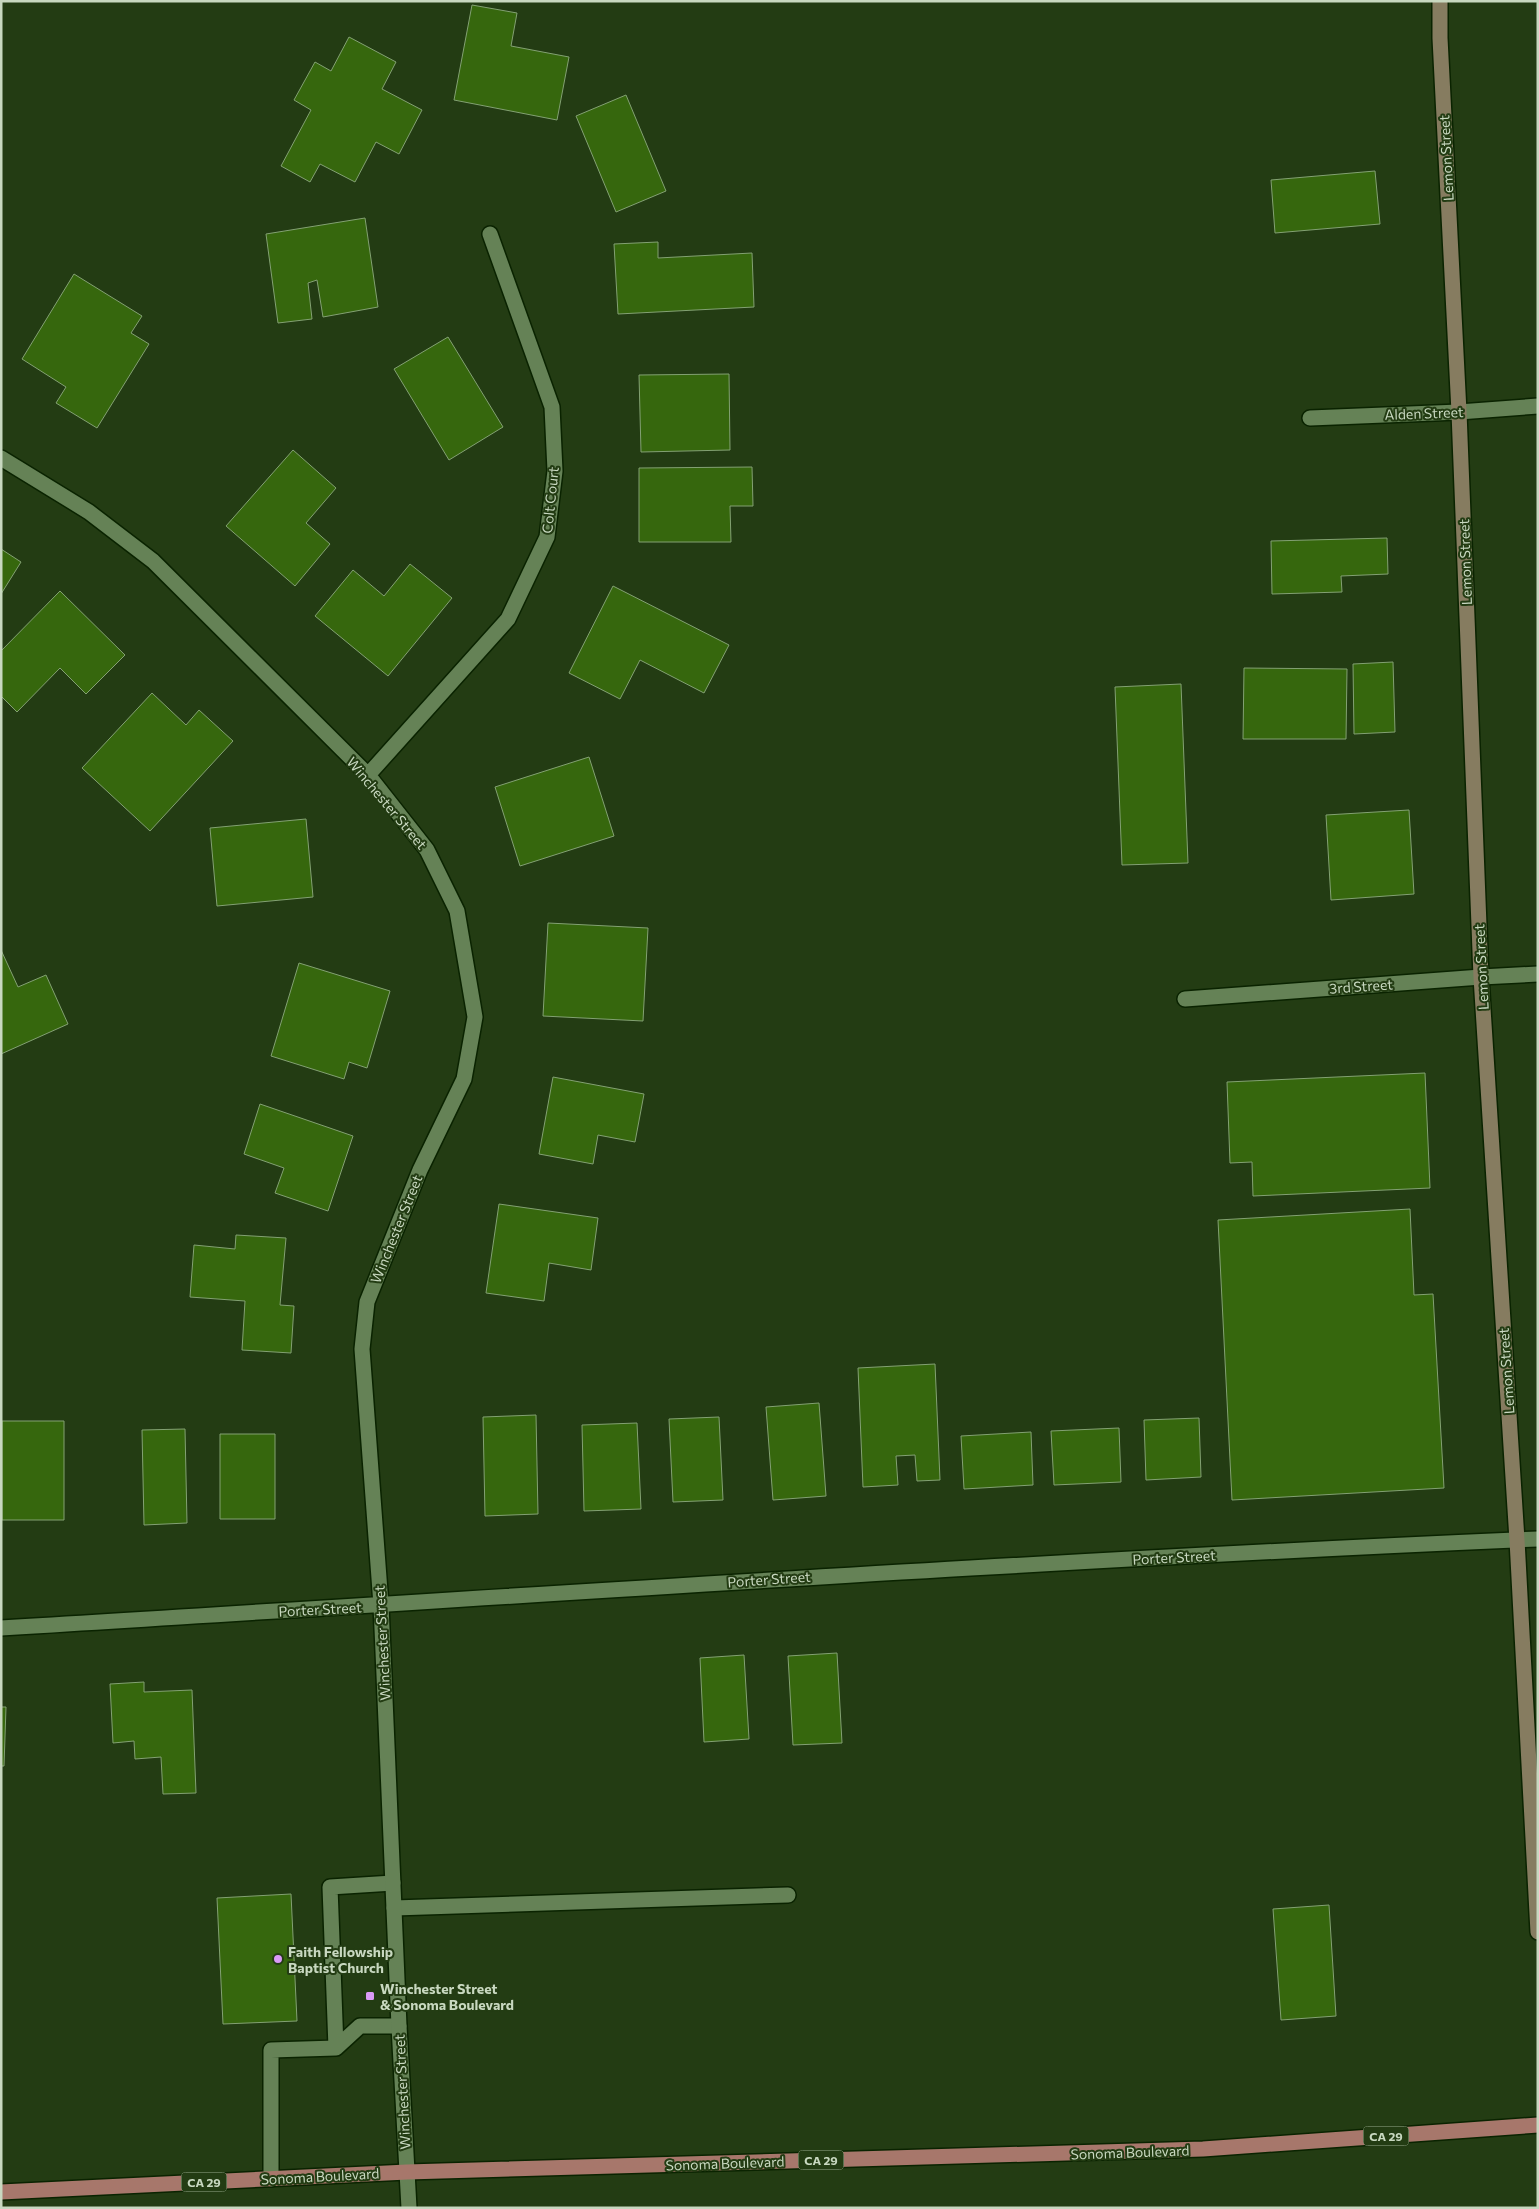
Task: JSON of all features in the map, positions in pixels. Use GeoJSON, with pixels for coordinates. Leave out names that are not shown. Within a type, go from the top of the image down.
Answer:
{"type":"FeatureCollection","features":[{"type":"Feature","properties":{"kind":"main road","name":"Sonoma Boulevard"},"geometry":{"type":"LineString","coordinates":[[1,2192],[407,2172],[1203,2150],[1538,2125]]}},
{"type":"Feature","properties":{"kind":"street","name":"Lemon Street"},"geometry":{"type":"LineString","coordinates":[[1440,1],[1440,38],[1459,412],[1481,977],[1517,1540],[1538,1932]]}},
{"type":"Feature","properties":{"kind":"street","name":"Colt Court"},"geometry":{"type":"LineString","coordinates":[[368,775],[508,619],[547,537],[555,471],[552,408],[490,234]]}},
{"type":"Feature","properties":{"kind":"street","name":"Alden Street"},"geometry":{"type":"LineString","coordinates":[[1310,418],[1459,412],[1538,406]]}},
{"type":"Feature","properties":{"kind":"street","name":"Winchester Street"},"geometry":{"type":"LineString","coordinates":[[1,458],[89,512],[152,562],[368,775],[427,850],[457,911],[475,1017],[464,1080],[420,1170],[367,1302],[362,1349],[381,1605],[398,2026],[409,2208]]}},
{"type":"Feature","properties":{"kind":"street","name":"3rd Street"},"geometry":{"type":"LineString","coordinates":[[1185,999],[1538,974]]}},
{"type":"Feature","properties":{"kind":"street","name":"Porter Street"},"geometry":{"type":"LineString","coordinates":[[1,1628],[866,1573],[1538,1539]]}},
{"type":"Feature","properties":{"kind":"street"},"geometry":{"type":"LineString","coordinates":[[336,2048],[330,1887],[393,1883]]}},
{"type":"Feature","properties":{"kind":"street"},"geometry":{"type":"LineString","coordinates":[[394,1908],[788,1895]]}},
{"type":"Feature","properties":{"kind":"street"},"geometry":{"type":"LineString","coordinates":[[270,2179],[271,2050],[336,2048],[360,2026],[398,2026]]}},
{"type":"Feature","properties":{"kind":"building"},"geometry":{"type":"Polygon","coordinates":[[[472,5],[517,13],[511,46],[569,57],[557,120],[454,100],[472,5]]]}},
{"type":"Feature","properties":{"kind":"building"},"geometry":{"type":"Polygon","coordinates":[[[349,37],[396,62],[382,89],[422,110],[399,154],[376,142],[355,182],[320,164],[310,182],[281,166],[311,110],[294,100],[315,62],[331,71],[349,37]]]}},
{"type":"Feature","properties":{"kind":"building"},"geometry":{"type":"Polygon","coordinates":[[[626,95],[666,191],[616,212],[576,116],[626,95]]]}},
{"type":"Feature","properties":{"kind":"building"},"geometry":{"type":"Polygon","coordinates":[[[1375,171],[1380,224],[1275,233],[1271,180],[1375,171]]]}},
{"type":"Feature","properties":{"kind":"building"},"geometry":{"type":"Polygon","coordinates":[[[365,218],[378,307],[323,317],[317,280],[308,283],[312,319],[278,323],[266,234],[365,218]]]}},
{"type":"Feature","properties":{"kind":"building"},"geometry":{"type":"Polygon","coordinates":[[[658,242],[658,258],[752,253],[754,307],[618,314],[614,244],[658,242]]]}},
{"type":"Feature","properties":{"kind":"building"},"geometry":{"type":"Polygon","coordinates":[[[74,274],[142,316],[131,333],[149,344],[97,428],[56,403],[66,387],[22,359],[74,274]]]}},
{"type":"Feature","properties":{"kind":"building"},"geometry":{"type":"Polygon","coordinates":[[[448,337],[503,427],[449,460],[394,369],[448,337]]]}},
{"type":"Feature","properties":{"kind":"building"},"geometry":{"type":"Polygon","coordinates":[[[729,374],[730,450],[641,452],[639,375],[729,374]]]}},
{"type":"Feature","properties":{"kind":"building"},"geometry":{"type":"Polygon","coordinates":[[[293,450],[336,488],[306,523],[330,544],[295,586],[226,526],[293,450]]]}},
{"type":"Feature","properties":{"kind":"building"},"geometry":{"type":"Polygon","coordinates":[[[752,467],[753,506],[730,506],[731,542],[639,542],[639,468],[752,467]]]}},
{"type":"Feature","properties":{"kind":"building"},"geometry":{"type":"Polygon","coordinates":[[[1387,538],[1388,574],[1341,576],[1342,592],[1272,594],[1271,541],[1387,538]]]}},
{"type":"Feature","properties":{"kind":"building"},"geometry":{"type":"Polygon","coordinates":[[[1,549],[21,562],[1,594],[1,549]]]}},
{"type":"Feature","properties":{"kind":"building"},"geometry":{"type":"Polygon","coordinates":[[[410,564],[452,598],[388,676],[315,616],[353,570],[384,596],[410,564]]]}},
{"type":"Feature","properties":{"kind":"building"},"geometry":{"type":"Polygon","coordinates":[[[613,586],[729,645],[704,693],[640,660],[620,699],[569,673],[613,586]]]}},
{"type":"Feature","properties":{"kind":"building"},"geometry":{"type":"Polygon","coordinates":[[[60,591],[125,655],[86,694],[60,668],[17,712],[1,696],[1,651],[60,591]]]}},
{"type":"Feature","properties":{"kind":"building"},"geometry":{"type":"Polygon","coordinates":[[[1393,662],[1395,732],[1354,734],[1353,664],[1393,662]]]}},
{"type":"Feature","properties":{"kind":"building"},"geometry":{"type":"Polygon","coordinates":[[[1244,668],[1347,669],[1346,739],[1243,739],[1244,668]]]}},
{"type":"Feature","properties":{"kind":"building"},"geometry":{"type":"Polygon","coordinates":[[[1181,684],[1188,863],[1122,865],[1115,687],[1181,684]]]}},
{"type":"Feature","properties":{"kind":"building"},"geometry":{"type":"Polygon","coordinates":[[[152,693],[186,725],[199,710],[233,741],[150,831],[82,768],[152,693]]]}},
{"type":"Feature","properties":{"kind":"building"},"geometry":{"type":"Polygon","coordinates":[[[589,757],[614,836],[520,866],[495,787],[589,757]]]}},
{"type":"Feature","properties":{"kind":"building"},"geometry":{"type":"Polygon","coordinates":[[[1409,810],[1414,894],[1331,900],[1326,815],[1409,810]]]}},
{"type":"Feature","properties":{"kind":"building"},"geometry":{"type":"Polygon","coordinates":[[[306,819],[313,897],[217,906],[210,828],[306,819]]]}},
{"type":"Feature","properties":{"kind":"building"},"geometry":{"type":"Polygon","coordinates":[[[548,923],[648,928],[643,1021],[543,1016],[548,923]]]}},
{"type":"Feature","properties":{"kind":"building"},"geometry":{"type":"Polygon","coordinates":[[[1,950],[18,987],[46,975],[68,1024],[1,1054],[1,950]]]}},
{"type":"Feature","properties":{"kind":"building"},"geometry":{"type":"Polygon","coordinates":[[[299,963],[390,991],[367,1068],[349,1062],[344,1079],[271,1056],[299,963]]]}},
{"type":"Feature","properties":{"kind":"building"},"geometry":{"type":"Polygon","coordinates":[[[1425,1073],[1430,1188],[1253,1196],[1252,1162],[1230,1163],[1227,1082],[1425,1073]]]}},
{"type":"Feature","properties":{"kind":"building"},"geometry":{"type":"Polygon","coordinates":[[[553,1077],[644,1094],[635,1142],[598,1135],[593,1164],[539,1154],[553,1077]]]}},
{"type":"Feature","properties":{"kind":"building"},"geometry":{"type":"Polygon","coordinates":[[[260,1104],[353,1136],[328,1211],[275,1193],[284,1168],[244,1154],[260,1104]]]}},
{"type":"Feature","properties":{"kind":"building"},"geometry":{"type":"Polygon","coordinates":[[[499,1204],[598,1218],[591,1270],[549,1263],[544,1301],[486,1293],[499,1204]]]}},
{"type":"Feature","properties":{"kind":"building"},"geometry":{"type":"Polygon","coordinates":[[[1410,1209],[1414,1295],[1433,1294],[1444,1488],[1232,1500],[1218,1220],[1410,1209]]]}},
{"type":"Feature","properties":{"kind":"building"},"geometry":{"type":"Polygon","coordinates":[[[236,1235],[286,1238],[280,1305],[294,1306],[291,1353],[242,1350],[245,1301],[190,1297],[194,1245],[235,1249],[236,1235]]]}},
{"type":"Feature","properties":{"kind":"building"},"geometry":{"type":"Polygon","coordinates":[[[935,1364],[940,1480],[917,1481],[915,1455],[896,1456],[898,1485],[863,1487],[858,1368],[935,1364]]]}},
{"type":"Feature","properties":{"kind":"building"},"geometry":{"type":"Polygon","coordinates":[[[819,1403],[826,1496],[773,1500],[766,1407],[819,1403]]]}},
{"type":"Feature","properties":{"kind":"building"},"geometry":{"type":"Polygon","coordinates":[[[536,1415],[538,1514],[485,1516],[483,1417],[536,1415]]]}},
{"type":"Feature","properties":{"kind":"building"},"geometry":{"type":"Polygon","coordinates":[[[719,1417],[723,1500],[673,1502],[669,1419],[719,1417]]]}},
{"type":"Feature","properties":{"kind":"building"},"geometry":{"type":"Polygon","coordinates":[[[1199,1418],[1201,1477],[1146,1480],[1144,1420],[1199,1418]]]}},
{"type":"Feature","properties":{"kind":"building"},"geometry":{"type":"Polygon","coordinates":[[[2,1421],[64,1421],[64,1520],[2,1520],[2,1421]]]}},
{"type":"Feature","properties":{"kind":"building"},"geometry":{"type":"Polygon","coordinates":[[[637,1423],[641,1509],[584,1511],[582,1425],[637,1423]]]}},
{"type":"Feature","properties":{"kind":"building"},"geometry":{"type":"Polygon","coordinates":[[[1119,1428],[1121,1482],[1054,1485],[1051,1431],[1119,1428]]]}},
{"type":"Feature","properties":{"kind":"building"},"geometry":{"type":"Polygon","coordinates":[[[185,1429],[187,1523],[144,1525],[142,1430],[185,1429]]]}},
{"type":"Feature","properties":{"kind":"building"},"geometry":{"type":"Polygon","coordinates":[[[1031,1432],[1033,1485],[964,1489],[961,1436],[1031,1432]]]}},
{"type":"Feature","properties":{"kind":"building"},"geometry":{"type":"Polygon","coordinates":[[[220,1434],[275,1434],[275,1519],[220,1519],[220,1434]]]}},
{"type":"Feature","properties":{"kind":"building"},"geometry":{"type":"Polygon","coordinates":[[[837,1653],[842,1743],[793,1745],[788,1656],[837,1653]]]}},
{"type":"Feature","properties":{"kind":"building"},"geometry":{"type":"Polygon","coordinates":[[[744,1655],[749,1739],[704,1742],[700,1658],[744,1655]]]}},
{"type":"Feature","properties":{"kind":"building"},"geometry":{"type":"Polygon","coordinates":[[[144,1682],[144,1692],[192,1690],[196,1793],[163,1794],[161,1757],[135,1759],[134,1741],[113,1743],[110,1684],[144,1682]]]}},
{"type":"Feature","properties":{"kind":"building"},"geometry":{"type":"Polygon","coordinates":[[[1,1707],[6,1707],[4,1766],[1,1766],[1,1707]]]}},
{"type":"Feature","properties":{"kind":"building"},"geometry":{"type":"Polygon","coordinates":[[[291,1894],[297,2021],[223,2024],[217,1898],[291,1894]]]}},
{"type":"Feature","properties":{"kind":"building"},"geometry":{"type":"Polygon","coordinates":[[[1329,1905],[1336,2016],[1281,2020],[1273,1909],[1329,1905]]]}},
{"type":"Feature","properties":{"kind":"place","name":"Faith Fellowship Baptist Church"},"geometry":{"type":"Point","coordinates":[278,1959]}},
{"type":"Feature","properties":{"kind":"place","name":"Winchester Street & Sonoma Boulevard"},"geometry":{"type":"Point","coordinates":[370,1996]}}]}
